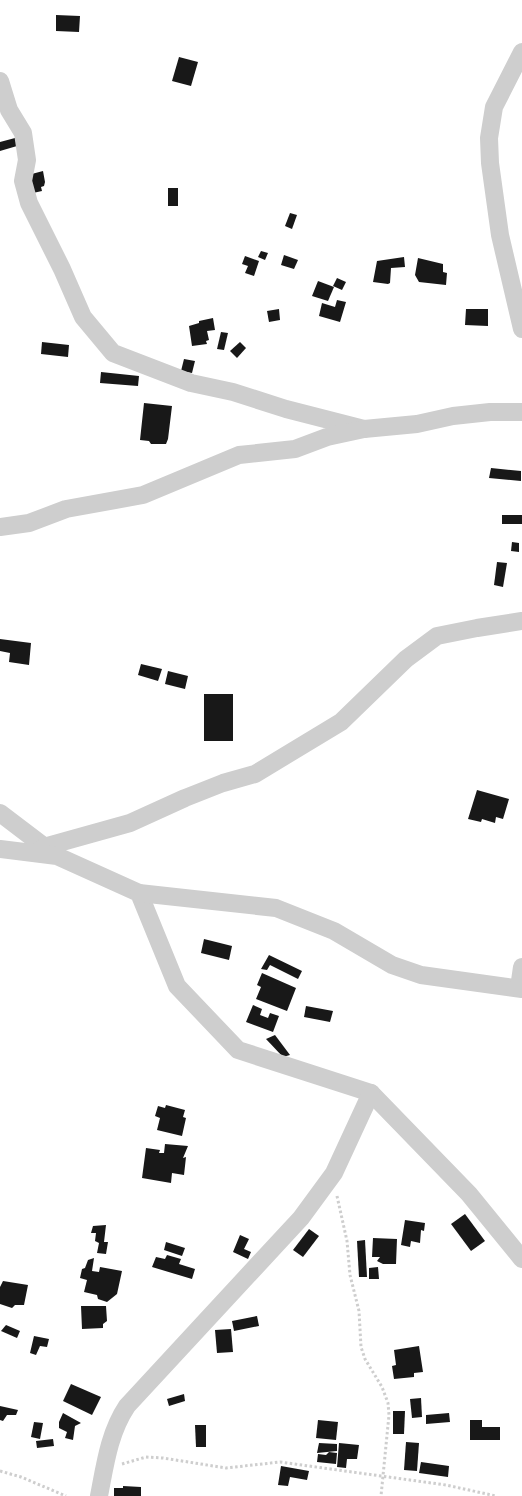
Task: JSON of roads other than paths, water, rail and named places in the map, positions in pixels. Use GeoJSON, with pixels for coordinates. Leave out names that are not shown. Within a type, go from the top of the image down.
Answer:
{"type":"FeatureCollection","features":[{"type":"Feature","properties":{"kind":"street"},"geometry":{"type":"LineString","coordinates":[[522,52],[494,107],[489,138],[490,163],[500,235],[522,329]]}},
{"type":"Feature","properties":{"kind":"street"},"geometry":{"type":"LineString","coordinates":[[0,81],[9,110],[23,134],[27,160],[23,181],[29,202],[83,317],[113,353],[191,382],[364,429]]}},
{"type":"Feature","properties":{"kind":"street"},"geometry":{"type":"LineString","coordinates":[[0,527],[28,523],[66,509],[142,495],[239,455],[295,449],[327,437],[364,429],[417,424],[454,416],[490,412],[522,412]]}},
{"type":"Feature","properties":{"kind":"street"},"geometry":{"type":"LineString","coordinates":[[0,849],[51,851],[130,823],[223,783],[255,774],[341,722],[406,659],[437,636],[522,621]]}},
{"type":"Feature","properties":{"kind":"street"},"geometry":{"type":"LineString","coordinates":[[0,813],[51,851],[139,893],[276,908],[334,931],[392,965],[422,975],[520,989],[522,967]]}},
{"type":"Feature","properties":{"kind":"street"},"geometry":{"type":"LineString","coordinates":[[139,893],[177,986],[238,1050],[370,1093],[469,1194],[522,1259]]}},
{"type":"Feature","properties":{"kind":"street"},"geometry":{"type":"LineString","coordinates":[[99,1496],[112,1434],[127,1406],[301,1218],[334,1173],[370,1093]]}}]}
